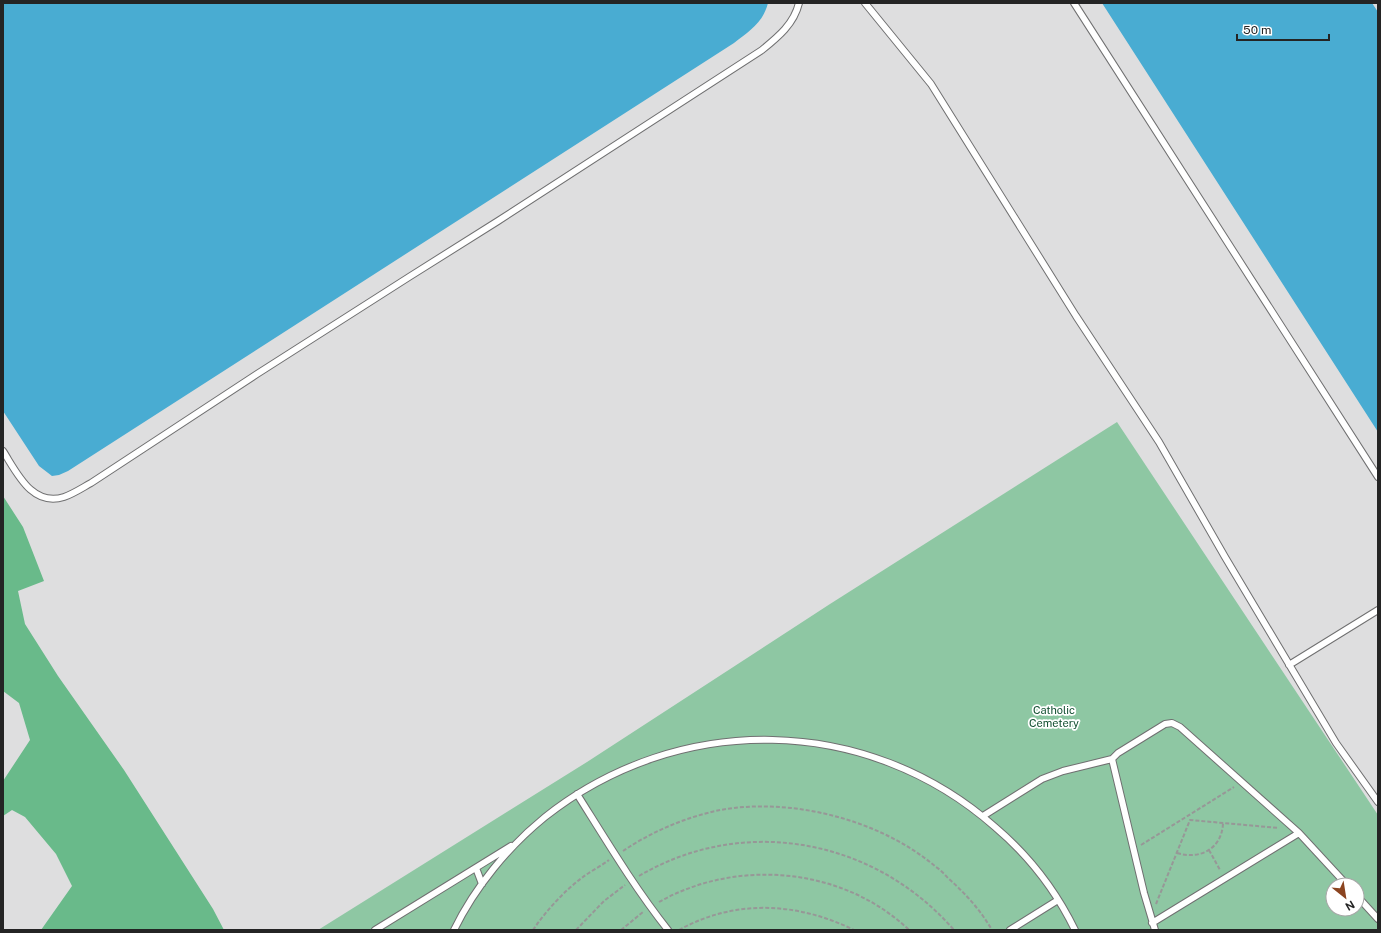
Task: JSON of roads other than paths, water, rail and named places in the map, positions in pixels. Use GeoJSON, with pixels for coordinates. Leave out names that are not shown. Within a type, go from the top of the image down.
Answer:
{"type":"FeatureCollection","features":[{"type":"Feature","properties":{"kind":"lane"},"geometry":{"type":"LineString","coordinates":[[3,451],[25,485],[41,498],[53,499],[64,497],[73,493],[762,50],[790,25],[799,3]]}},
{"type":"Feature","properties":{"kind":"lane"},"geometry":{"type":"LineString","coordinates":[[865,3],[931,84],[962,132],[1076,316],[1159,442],[1225,557],[1336,743],[1378,802]]}},
{"type":"Feature","properties":{"kind":"lane"},"geometry":{"type":"LineString","coordinates":[[1074,3],[1378,477]]}},
{"type":"Feature","properties":{"kind":"lane"},"geometry":{"type":"LineString","coordinates":[[1289,665],[1378,610]]}},
{"type":"Feature","properties":{"kind":"lane"},"geometry":{"type":"LineString","coordinates":[[983,816],[1042,779],[1112,759],[1118,753],[1165,724],[1172,723],[1180,728],[1297,831],[1340,877]]}},
{"type":"Feature","properties":{"kind":"lane"},"geometry":{"type":"LineString","coordinates":[[375,930],[519,840],[552,812],[577,794],[615,773],[655,757],[704,745],[733,741],[784,740],[827,745],[869,755],[909,770],[941,787],[983,816],[1024,855],[1058,900],[1075,930]]}},
{"type":"Feature","properties":{"kind":"lane"},"geometry":{"type":"LineString","coordinates":[[1112,759],[1133,849],[1151,920],[1155,930]]}},
{"type":"Feature","properties":{"kind":"lane"},"geometry":{"type":"LineString","coordinates":[[577,794],[632,881],[668,930]]}},
{"type":"Feature","properties":{"kind":"lane"},"geometry":{"type":"LineString","coordinates":[[1151,920],[1225,878],[1297,831]]}},
{"type":"Feature","properties":{"kind":"lane"},"geometry":{"type":"LineString","coordinates":[[454,930],[469,903],[482,884],[519,840]]}},
{"type":"Feature","properties":{"kind":"lane"},"geometry":{"type":"LineString","coordinates":[[476,868],[482,884]]}},
{"type":"Feature","properties":{"kind":"lane"},"geometry":{"type":"LineString","coordinates":[[1010,930],[1058,900]]}},
{"type":"Feature","properties":{"kind":"lane"},"geometry":{"type":"LineString","coordinates":[[1365,905],[1378,919]]}},
{"type":"Feature","properties":{"kind":"water"},"geometry":{"type":"Polygon","coordinates":[[[3,3],[768,3],[763,16],[759,21],[734,43],[68,471],[52,476],[39,466],[3,411],[3,3]]]}},
{"type":"Feature","properties":{"kind":"water"},"geometry":{"type":"Polygon","coordinates":[[[1102,3],[1372,3],[1378,12],[1378,432],[1102,3]]]}},
{"type":"Feature","properties":{"kind":"park label","name":"Catholic Cemetery"},"geometry":{"type":"Point","coordinates":[1054,716]}}]}
